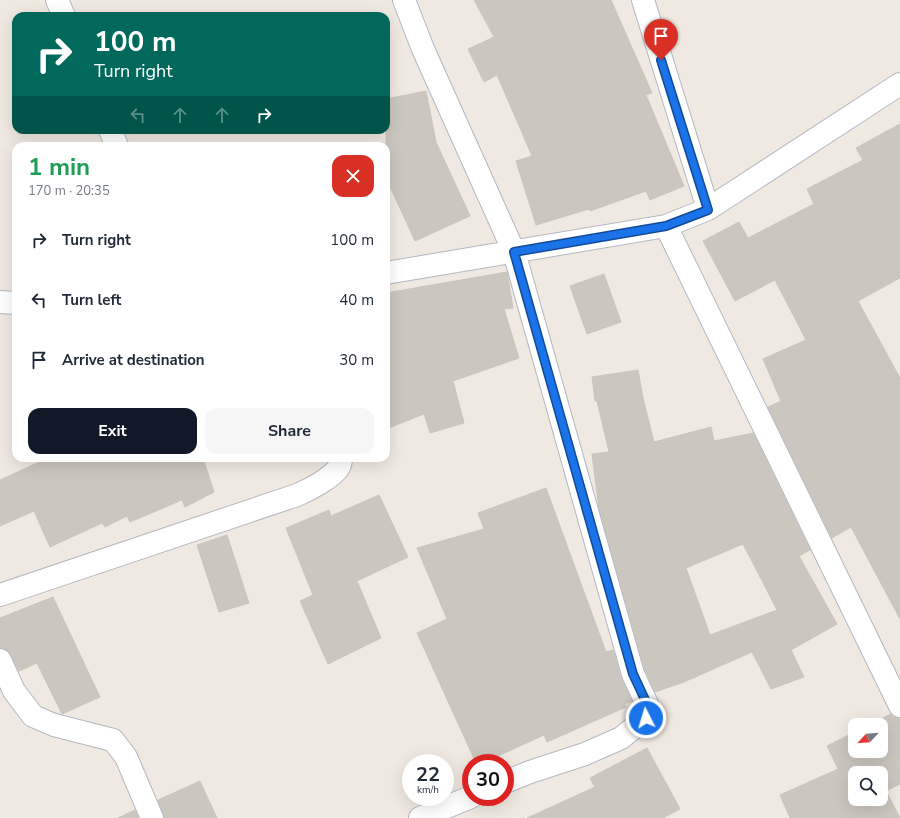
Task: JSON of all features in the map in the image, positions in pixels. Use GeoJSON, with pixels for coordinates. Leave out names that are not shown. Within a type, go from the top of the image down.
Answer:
{"type":"FeatureCollection","features":[{"type":"Feature","properties":{"kind":"street"},"geometry":{"type":"LineString","coordinates":[[57,0],[62,12]]}},
{"type":"Feature","properties":{"kind":"street"},"geometry":{"type":"LineString","coordinates":[[404,0],[423,49],[514,252],[633,674],[647,704],[646,718],[621,738],[585,754],[514,778]]}},
{"type":"Feature","properties":{"kind":"street"},"geometry":{"type":"LineString","coordinates":[[643,0],[708,210]]}},
{"type":"Feature","properties":{"kind":"street"},"geometry":{"type":"LineString","coordinates":[[390,272],[666,226],[708,210],[900,84]]}},
{"type":"Feature","properties":{"kind":"street"},"geometry":{"type":"LineString","coordinates":[[666,226],[899,703]]}},
{"type":"Feature","properties":{"kind":"street"},"geometry":{"type":"LineString","coordinates":[[0,302],[12,302]]}},
{"type":"Feature","properties":{"kind":"street"},"geometry":{"type":"LineString","coordinates":[[0,595],[313,488],[339,467],[340,462]]}},
{"type":"Feature","properties":{"kind":"street"},"geometry":{"type":"LineString","coordinates":[[0,660],[14,691],[33,716],[54,725],[113,740],[126,756],[152,818]]}},
{"type":"Feature","properties":{"kind":"street"},"geometry":{"type":"LineString","coordinates":[[420,818],[462,801]]}},
{"type":"Feature","properties":{"kind":"building"},"geometry":{"type":"Polygon","coordinates":[[[474,0],[611,0],[652,93],[646,95],[684,186],[650,200],[646,191],[590,211],[589,209],[536,225],[516,161],[532,156],[497,75],[484,82],[468,49],[494,37],[474,0]]]}},
{"type":"Feature","properties":{"kind":"building"},"geometry":{"type":"Polygon","coordinates":[[[426,91],[436,142],[470,216],[415,241],[390,187],[390,142],[386,142],[386,134],[390,134],[390,98],[426,91]]]}},
{"type":"Feature","properties":{"kind":"building"},"geometry":{"type":"Polygon","coordinates":[[[900,124],[900,278],[858,301],[900,378],[900,619],[851,527],[832,538],[768,407],[781,401],[763,359],[806,340],[775,280],[735,301],[703,241],[739,222],[748,238],[814,204],[807,189],[863,160],[856,148],[900,124]]]}},
{"type":"Feature","properties":{"kind":"building"},"geometry":{"type":"Polygon","coordinates":[[[507,272],[513,308],[504,309],[519,358],[453,381],[464,423],[430,433],[424,414],[390,427],[390,292],[507,272]]]}},
{"type":"Feature","properties":{"kind":"building"},"geometry":{"type":"Polygon","coordinates":[[[604,274],[621,322],[587,334],[570,286],[604,274]]]}},
{"type":"Feature","properties":{"kind":"building"},"geometry":{"type":"Polygon","coordinates":[[[638,370],[654,442],[711,427],[714,441],[753,433],[810,550],[799,556],[837,624],[791,650],[804,677],[771,689],[752,652],[684,682],[655,692],[645,670],[599,509],[592,454],[609,452],[597,401],[595,401],[592,377],[638,370]],[[743,544],[686,568],[710,635],[777,610],[743,544]]]}},
{"type":"Feature","properties":{"kind":"building"},"geometry":{"type":"Polygon","coordinates":[[[39,462],[204,462],[214,492],[185,507],[182,500],[130,522],[127,516],[105,527],[102,523],[50,547],[34,511],[0,526],[0,480],[39,462]]]}},
{"type":"Feature","properties":{"kind":"building"},"geometry":{"type":"Polygon","coordinates":[[[546,488],[606,652],[613,650],[621,678],[632,701],[624,704],[626,707],[547,742],[544,735],[503,754],[472,754],[417,633],[447,619],[417,548],[484,529],[478,513],[546,488]]]}},
{"type":"Feature","properties":{"kind":"building"},"geometry":{"type":"Polygon","coordinates":[[[379,495],[408,557],[357,581],[381,638],[328,664],[300,601],[313,595],[286,528],[329,510],[331,516],[379,495]]]}},
{"type":"Feature","properties":{"kind":"building"},"geometry":{"type":"Polygon","coordinates":[[[227,535],[249,603],[219,612],[197,545],[227,535]]]}},
{"type":"Feature","properties":{"kind":"building"},"geometry":{"type":"Polygon","coordinates":[[[53,597],[100,697],[62,714],[37,663],[19,671],[7,650],[0,648],[0,618],[53,597]]]}},
{"type":"Feature","properties":{"kind":"building"},"geometry":{"type":"Polygon","coordinates":[[[891,714],[893,717],[900,718],[900,784],[888,790],[888,766],[848,766],[848,806],[888,806],[888,795],[900,818],[790,818],[780,795],[838,769],[827,746],[848,736],[848,758],[888,758],[888,718],[883,718],[891,714]]]}},
{"type":"Feature","properties":{"kind":"building"},"geometry":{"type":"Polygon","coordinates":[[[647,748],[680,809],[663,818],[527,818],[595,787],[590,778],[647,748]]]}},
{"type":"Feature","properties":{"kind":"building"},"geometry":{"type":"Polygon","coordinates":[[[200,781],[217,818],[164,818],[158,800],[200,781]]]}},
{"type":"Feature","properties":{"kind":"building"},"geometry":{"type":"Polygon","coordinates":[[[135,810],[138,818],[118,818],[135,810]]]}},
{"type":"Feature","properties":{"kind":"route"},"geometry":{"type":"LineString","coordinates":[[646,718],[647,704],[633,674],[514,252],[666,226],[708,210],[661,60]]}}]}
